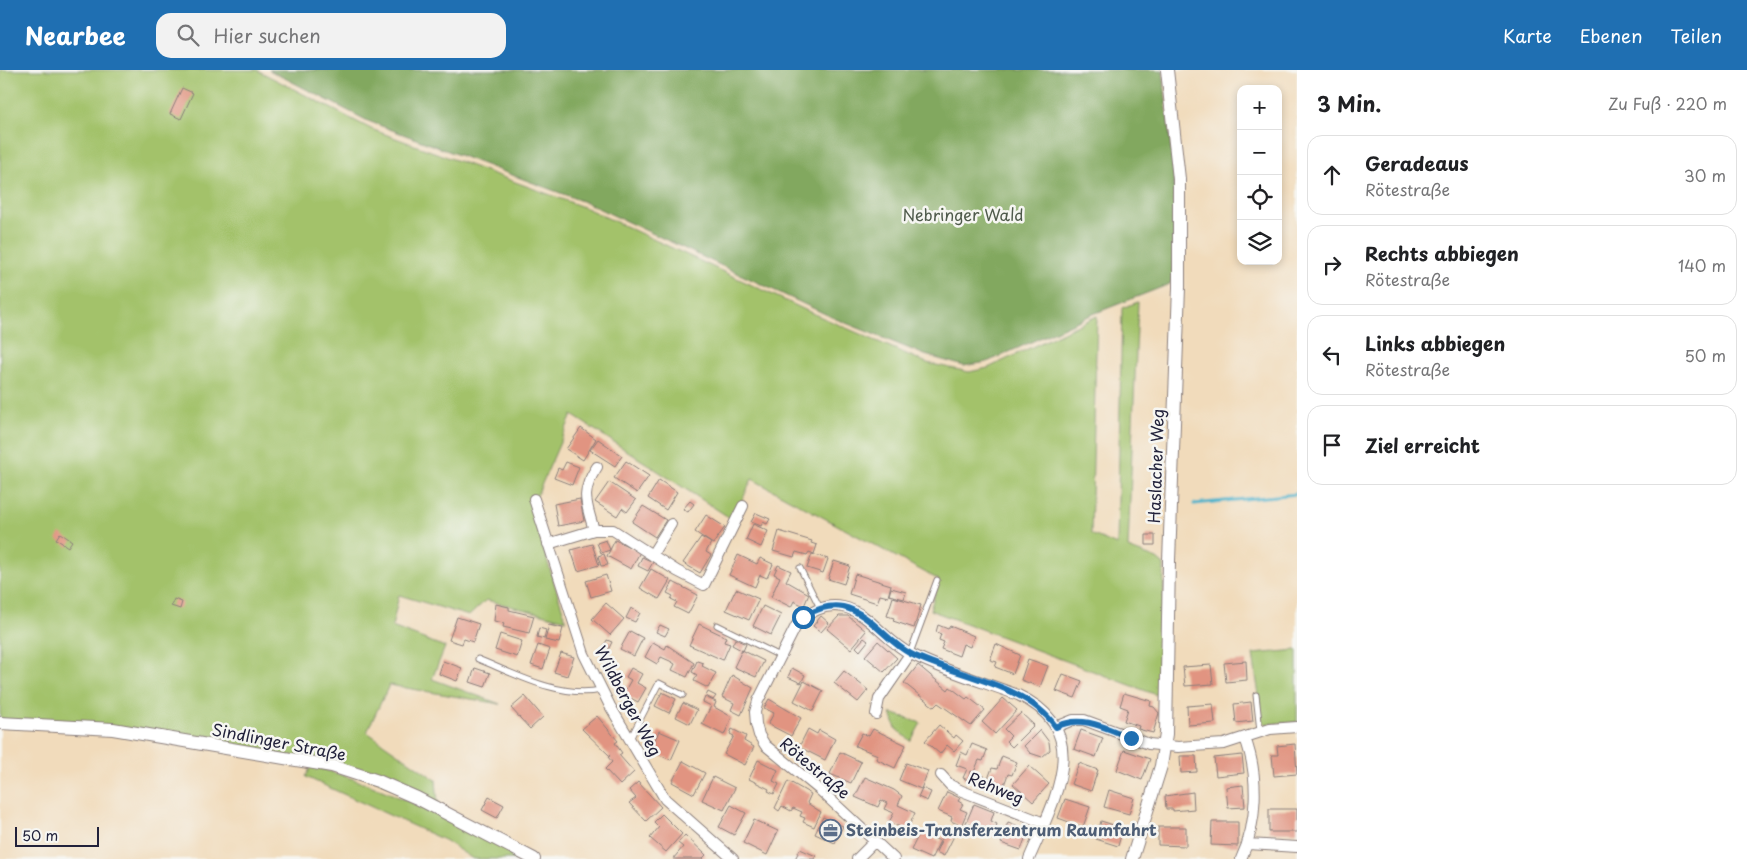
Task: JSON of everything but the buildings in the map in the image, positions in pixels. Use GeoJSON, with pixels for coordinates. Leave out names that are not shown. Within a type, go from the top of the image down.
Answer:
{"type":"FeatureCollection","features":[{"type":"Feature","properties":{"kind":"street","name":"Haslacher Weg"},"geometry":{"type":"LineString","coordinates":[[1132,859],[1165,746],[1169,551],[1179,287],[1179,179],[1167,70]]}},
{"type":"Feature","properties":{"kind":"street"},"geometry":{"type":"LineString","coordinates":[[594,530],[584,498],[588,480],[597,467]]}},
{"type":"Feature","properties":{"kind":"street","name":"Wildberger Weg"},"geometry":{"type":"LineString","coordinates":[[534,499],[584,654],[601,690],[665,799],[733,859]]}},
{"type":"Feature","properties":{"kind":"street"},"geometry":{"type":"LineString","coordinates":[[548,544],[594,530],[613,530],[653,553],[677,571],[704,585],[743,506]]}},
{"type":"Feature","properties":{"kind":"street"},"geometry":{"type":"LineString","coordinates":[[653,553],[671,524]]}},
{"type":"Feature","properties":{"kind":"street"},"geometry":{"type":"LineString","coordinates":[[820,608],[835,606],[851,609],[910,654],[1030,700],[1048,716],[1056,727],[1063,748],[1064,766],[1029,859]]}},
{"type":"Feature","properties":{"kind":"street","name":"Rötestraße"},"geometry":{"type":"LineString","coordinates":[[820,608],[803,617],[796,626],[758,701],[755,712],[759,735],[772,752],[807,779],[894,859]]}},
{"type":"Feature","properties":{"kind":"street"},"geometry":{"type":"LineString","coordinates":[[876,714],[879,698],[910,654]]}},
{"type":"Feature","properties":{"kind":"street"},"geometry":{"type":"LineString","coordinates":[[1056,727],[1073,720],[1084,720],[1149,744],[1165,746],[1224,744],[1260,731],[1297,727]]}},
{"type":"Feature","properties":{"kind":"street","name":"Sindlinger Straße"},"geometry":{"type":"LineString","coordinates":[[0,723],[113,729],[332,766],[378,781],[417,798],[534,859]]}},
{"type":"Feature","properties":{"kind":"street"},"geometry":{"type":"LineString","coordinates":[[1241,859],[1248,844],[1254,785],[1251,756],[1245,738]]}},
{"type":"Feature","properties":{"kind":"street","name":"Rehweg"},"geometry":{"type":"LineString","coordinates":[[941,775],[950,785],[962,791],[1044,823]]}},
{"type":"Feature","properties":{"kind":"street"},"geometry":{"type":"LineString","coordinates":[[857,859],[875,841]]}},
{"type":"Feature","properties":{"kind":"street"},"geometry":{"type":"LineString","coordinates":[[1248,844],[1297,847]]}},
{"type":"Feature","properties":{"kind":"lane"},"geometry":{"type":"LineString","coordinates":[[800,568],[820,608]]}},
{"type":"Feature","properties":{"kind":"lane"},"geometry":{"type":"LineString","coordinates":[[910,654],[937,580]]}},
{"type":"Feature","properties":{"kind":"lane"},"geometry":{"type":"LineString","coordinates":[[717,625],[781,656]]}},
{"type":"Feature","properties":{"kind":"lane"},"geometry":{"type":"LineString","coordinates":[[478,659],[556,687],[585,693],[601,690]]}},
{"type":"Feature","properties":{"kind":"lane"},"geometry":{"type":"LineString","coordinates":[[630,740],[659,683],[683,695]]}},
{"type":"Feature","properties":{"kind":"lane"},"geometry":{"type":"LineString","coordinates":[[1256,695],[1260,731]]}},
{"type":"Feature","properties":{"kind":"green space"},"geometry":{"type":"Polygon","coordinates":[[[0,70],[257,70],[371,129],[586,208],[814,314],[927,363],[969,372],[988,368],[1097,316],[1091,534],[1117,545],[1122,308],[1138,302],[1128,548],[1157,559],[1164,565],[1162,697],[930,610],[939,580],[752,479],[733,520],[572,415],[531,509],[566,620],[486,600],[469,616],[399,595],[392,627],[445,647],[432,679],[500,704],[389,685],[367,732],[436,780],[438,804],[324,760],[0,719],[0,70]]]}},
{"type":"Feature","properties":{"kind":"green space","name":"Nebringer Wald"},"geometry":{"type":"Polygon","coordinates":[[[269,70],[1163,70],[1174,179],[1174,275],[1170,284],[1093,314],[987,362],[964,366],[925,355],[836,319],[587,203],[368,121],[269,70]]]}},
{"type":"Feature","properties":{"kind":"green space"},"geometry":{"type":"Polygon","coordinates":[[[1297,650],[1297,722],[1265,724],[1261,720],[1253,654],[1297,650]]]}},
{"type":"Feature","properties":{"kind":"green space"},"geometry":{"type":"Polygon","coordinates":[[[891,713],[921,723],[911,741],[896,729],[891,713]]]}},
{"type":"Feature","properties":{"kind":"green space"},"geometry":{"type":"Polygon","coordinates":[[[311,766],[367,784],[420,806],[524,859],[473,859],[444,840],[306,777],[311,766]]]}},
{"type":"Feature","properties":{"kind":"waterway"},"geometry":{"type":"LineString","coordinates":[[1194,504],[1297,494]]}},
{"type":"Feature","properties":{"kind":"place","name":"Steinbeis-Transferzentrum Raumfahrt"},"geometry":{"type":"Point","coordinates":[830,830]}},
{"type":"Feature","properties":{"kind":"route"},"geometry":{"type":"LineString","coordinates":[[803,617],[820,608],[830,606],[841,606],[851,609],[910,654],[1030,700],[1048,716],[1056,727],[1073,720],[1084,720],[1131,738]]}}]}
